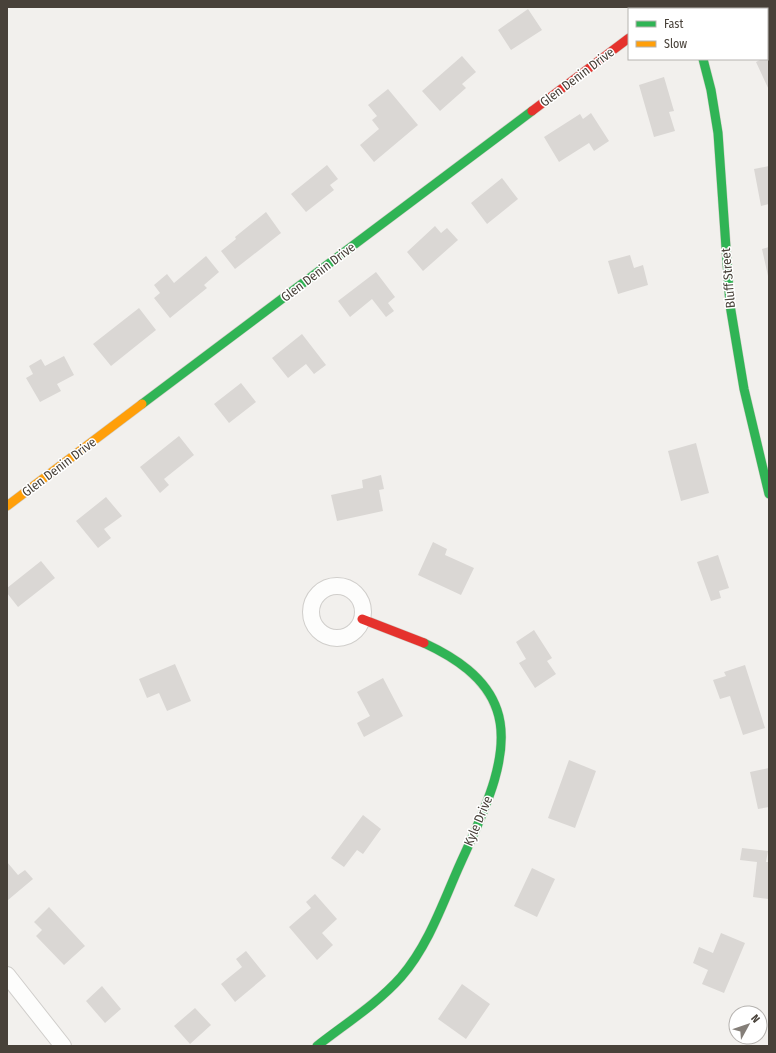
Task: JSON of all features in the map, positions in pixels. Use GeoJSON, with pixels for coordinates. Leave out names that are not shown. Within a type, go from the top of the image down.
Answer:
{"type":"FeatureCollection","features":[{"type":"Feature","properties":{"kind":"street","name":"Glen Denin Drive"},"geometry":{"type":"LineString","coordinates":[[7,506],[628,39]]}},
{"type":"Feature","properties":{"kind":"street","name":"Bluff Street"},"geometry":{"type":"LineString","coordinates":[[703,60],[711,90],[718,133],[730,305],[744,389],[769,494]]}},
{"type":"Feature","properties":{"kind":"street","name":"Kyle Drive"},"geometry":{"type":"LineString","coordinates":[[317,1046],[385,992],[414,960],[434,922],[486,806],[498,765],[501,744],[501,722],[494,702],[484,685],[469,670],[452,657],[433,647],[414,638],[362,619]]}},
{"type":"Feature","properties":{"kind":"street"},"geometry":{"type":"LineString","coordinates":[[7,976],[63,1046]]}},
{"type":"Feature","properties":{"kind":"building"},"geometry":{"type":"Polygon","coordinates":[[[726,7],[763,7],[760,8],[726,7]]]}},
{"type":"Feature","properties":{"kind":"building"},"geometry":{"type":"Polygon","coordinates":[[[528,9],[542,30],[511,50],[498,30],[528,9]]]}},
{"type":"Feature","properties":{"kind":"building"},"geometry":{"type":"Polygon","coordinates":[[[462,56],[476,72],[462,84],[466,88],[440,111],[422,91],[462,56]]]}},
{"type":"Feature","properties":{"kind":"building"},"geometry":{"type":"Polygon","coordinates":[[[769,56],[769,90],[756,62],[760,60],[768,60],[769,56]]]}},
{"type":"Feature","properties":{"kind":"building"},"geometry":{"type":"Polygon","coordinates":[[[664,77],[674,111],[669,112],[675,131],[654,137],[639,85],[664,77]]]}},
{"type":"Feature","properties":{"kind":"building"},"geometry":{"type":"Polygon","coordinates":[[[388,89],[418,125],[374,162],[360,145],[379,129],[372,120],[377,116],[368,105],[388,89]]]}},
{"type":"Feature","properties":{"kind":"building"},"geometry":{"type":"Polygon","coordinates":[[[591,113],[609,141],[594,151],[589,143],[559,162],[544,137],[580,114],[583,119],[591,113]]]}},
{"type":"Feature","properties":{"kind":"building"},"geometry":{"type":"Polygon","coordinates":[[[327,165],[338,179],[330,185],[334,190],[306,212],[291,194],[327,165]]]}},
{"type":"Feature","properties":{"kind":"building"},"geometry":{"type":"Polygon","coordinates":[[[769,166],[769,204],[761,206],[754,169],[769,166]]]}},
{"type":"Feature","properties":{"kind":"building"},"geometry":{"type":"Polygon","coordinates":[[[502,178],[518,199],[487,224],[471,203],[502,178]]]}},
{"type":"Feature","properties":{"kind":"building"},"geometry":{"type":"Polygon","coordinates":[[[266,212],[281,233],[235,269],[221,251],[236,239],[235,237],[266,212]]]}},
{"type":"Feature","properties":{"kind":"building"},"geometry":{"type":"Polygon","coordinates":[[[435,226],[441,233],[447,228],[458,240],[423,271],[407,252],[435,226]]]}},
{"type":"Feature","properties":{"kind":"building"},"geometry":{"type":"Polygon","coordinates":[[[769,247],[769,276],[768,276],[762,249],[769,247]]]}},
{"type":"Feature","properties":{"kind":"building"},"geometry":{"type":"Polygon","coordinates":[[[630,255],[634,268],[643,265],[648,285],[618,294],[608,261],[630,255]]]}},
{"type":"Feature","properties":{"kind":"building"},"geometry":{"type":"Polygon","coordinates":[[[206,256],[219,272],[204,285],[207,288],[170,318],[154,298],[160,293],[154,285],[167,274],[174,283],[206,256]]]}},
{"type":"Feature","properties":{"kind":"building"},"geometry":{"type":"Polygon","coordinates":[[[376,272],[395,297],[388,303],[394,311],[386,317],[372,299],[350,317],[338,301],[376,272]]]}},
{"type":"Feature","properties":{"kind":"building"},"geometry":{"type":"Polygon","coordinates":[[[139,308],[156,330],[111,366],[93,344],[139,308]]]}},
{"type":"Feature","properties":{"kind":"building"},"geometry":{"type":"Polygon","coordinates":[[[302,334],[326,365],[314,374],[306,364],[288,378],[272,358],[302,334]]]}},
{"type":"Feature","properties":{"kind":"building"},"geometry":{"type":"Polygon","coordinates":[[[64,356],[74,375],[57,384],[61,391],[40,402],[26,378],[33,374],[29,366],[41,359],[45,366],[64,356]]]}},
{"type":"Feature","properties":{"kind":"building"},"geometry":{"type":"Polygon","coordinates":[[[241,383],[256,402],[229,423],[214,404],[241,383]]]}},
{"type":"Feature","properties":{"kind":"building"},"geometry":{"type":"Polygon","coordinates":[[[179,436],[194,455],[164,479],[169,485],[160,493],[140,467],[179,436]]]}},
{"type":"Feature","properties":{"kind":"building"},"geometry":{"type":"Polygon","coordinates":[[[696,443],[709,493],[681,501],[668,451],[696,443]]]}},
{"type":"Feature","properties":{"kind":"building"},"geometry":{"type":"Polygon","coordinates":[[[381,475],[384,489],[379,490],[383,511],[337,521],[331,495],[363,488],[362,480],[381,475]]]}},
{"type":"Feature","properties":{"kind":"building"},"geometry":{"type":"Polygon","coordinates":[[[106,497],[122,516],[104,529],[111,538],[98,548],[76,521],[106,497]]]}},
{"type":"Feature","properties":{"kind":"building"},"geometry":{"type":"Polygon","coordinates":[[[433,542],[447,549],[445,555],[474,568],[461,595],[418,575],[433,542]]]}},
{"type":"Feature","properties":{"kind":"building"},"geometry":{"type":"Polygon","coordinates":[[[718,555],[729,588],[719,591],[721,598],[711,601],[697,562],[718,555]]]}},
{"type":"Feature","properties":{"kind":"building"},"geometry":{"type":"Polygon","coordinates":[[[41,561],[55,578],[18,607],[7,593],[7,588],[41,561]]]}},
{"type":"Feature","properties":{"kind":"building"},"geometry":{"type":"Polygon","coordinates":[[[534,630],[552,658],[547,661],[556,674],[535,688],[519,663],[526,659],[516,642],[534,630]]]}},
{"type":"Feature","properties":{"kind":"building"},"geometry":{"type":"Polygon","coordinates":[[[175,664],[191,701],[167,711],[159,693],[147,698],[139,679],[175,664]]]}},
{"type":"Feature","properties":{"kind":"building"},"geometry":{"type":"Polygon","coordinates":[[[745,665],[765,728],[743,735],[730,696],[720,699],[713,680],[726,676],[724,672],[745,665]]]}},
{"type":"Feature","properties":{"kind":"building"},"geometry":{"type":"Polygon","coordinates":[[[383,678],[403,716],[364,737],[357,723],[370,716],[357,692],[383,678]]]}},
{"type":"Feature","properties":{"kind":"building"},"geometry":{"type":"Polygon","coordinates":[[[569,760],[596,771],[575,828],[548,818],[569,760]]]}},
{"type":"Feature","properties":{"kind":"building"},"geometry":{"type":"Polygon","coordinates":[[[769,768],[769,807],[758,809],[750,772],[769,768]]]}},
{"type":"Feature","properties":{"kind":"building"},"geometry":{"type":"Polygon","coordinates":[[[363,815],[381,829],[363,854],[357,850],[344,867],[331,858],[363,815]]]}},
{"type":"Feature","properties":{"kind":"building"},"geometry":{"type":"Polygon","coordinates":[[[742,848],[768,851],[766,862],[769,862],[769,899],[753,897],[757,862],[740,860],[742,848]]]}},
{"type":"Feature","properties":{"kind":"building"},"geometry":{"type":"Polygon","coordinates":[[[7,862],[18,875],[25,870],[33,879],[8,900],[7,862]]]}},
{"type":"Feature","properties":{"kind":"building"},"geometry":{"type":"Polygon","coordinates":[[[532,868],[555,879],[537,917],[514,906],[532,868]]]}},
{"type":"Feature","properties":{"kind":"building"},"geometry":{"type":"Polygon","coordinates":[[[315,894],[337,919],[322,933],[333,945],[317,960],[289,927],[311,908],[306,902],[315,894]]]}},
{"type":"Feature","properties":{"kind":"building"},"geometry":{"type":"Polygon","coordinates":[[[49,907],[85,946],[64,965],[36,936],[42,930],[34,922],[49,907]]]}},
{"type":"Feature","properties":{"kind":"building"},"geometry":{"type":"Polygon","coordinates":[[[721,933],[745,943],[724,993],[702,984],[708,970],[693,963],[699,947],[713,953],[721,933]]]}},
{"type":"Feature","properties":{"kind":"building"},"geometry":{"type":"Polygon","coordinates":[[[246,951],[266,976],[235,1002],[221,984],[242,967],[236,959],[246,951]]]}},
{"type":"Feature","properties":{"kind":"building"},"geometry":{"type":"Polygon","coordinates":[[[462,984],[490,1004],[466,1039],[438,1019],[462,984]]]}},
{"type":"Feature","properties":{"kind":"building"},"geometry":{"type":"Polygon","coordinates":[[[102,986],[121,1009],[105,1023],[86,1001],[102,986]]]}},
{"type":"Feature","properties":{"kind":"building"},"geometry":{"type":"Polygon","coordinates":[[[195,1008],[211,1025],[190,1044],[174,1026],[195,1008]]]}},
{"type":"Feature","properties":{"kind":"traffic: fast"},"geometry":{"type":"LineString","coordinates":[[703,60],[711,90],[718,133],[730,305],[744,389],[769,494]]}},
{"type":"Feature","properties":{"kind":"traffic: fast"},"geometry":{"type":"LineString","coordinates":[[142,404],[532,111]]}},
{"type":"Feature","properties":{"kind":"traffic: fast"},"geometry":{"type":"LineString","coordinates":[[317,1046],[392,987],[418,953],[433,927],[474,834],[497,771],[501,750],[501,729],[497,710],[492,698],[468,669],[447,655],[424,643]]}},
{"type":"Feature","properties":{"kind":"traffic: slow"},"geometry":{"type":"LineString","coordinates":[[7,506],[142,404]]}},
{"type":"Feature","properties":{"kind":"traffic: jam"},"geometry":{"type":"LineString","coordinates":[[532,111],[628,39]]}},
{"type":"Feature","properties":{"kind":"traffic: jam"},"geometry":{"type":"LineString","coordinates":[[362,619],[424,643]]}}]}
